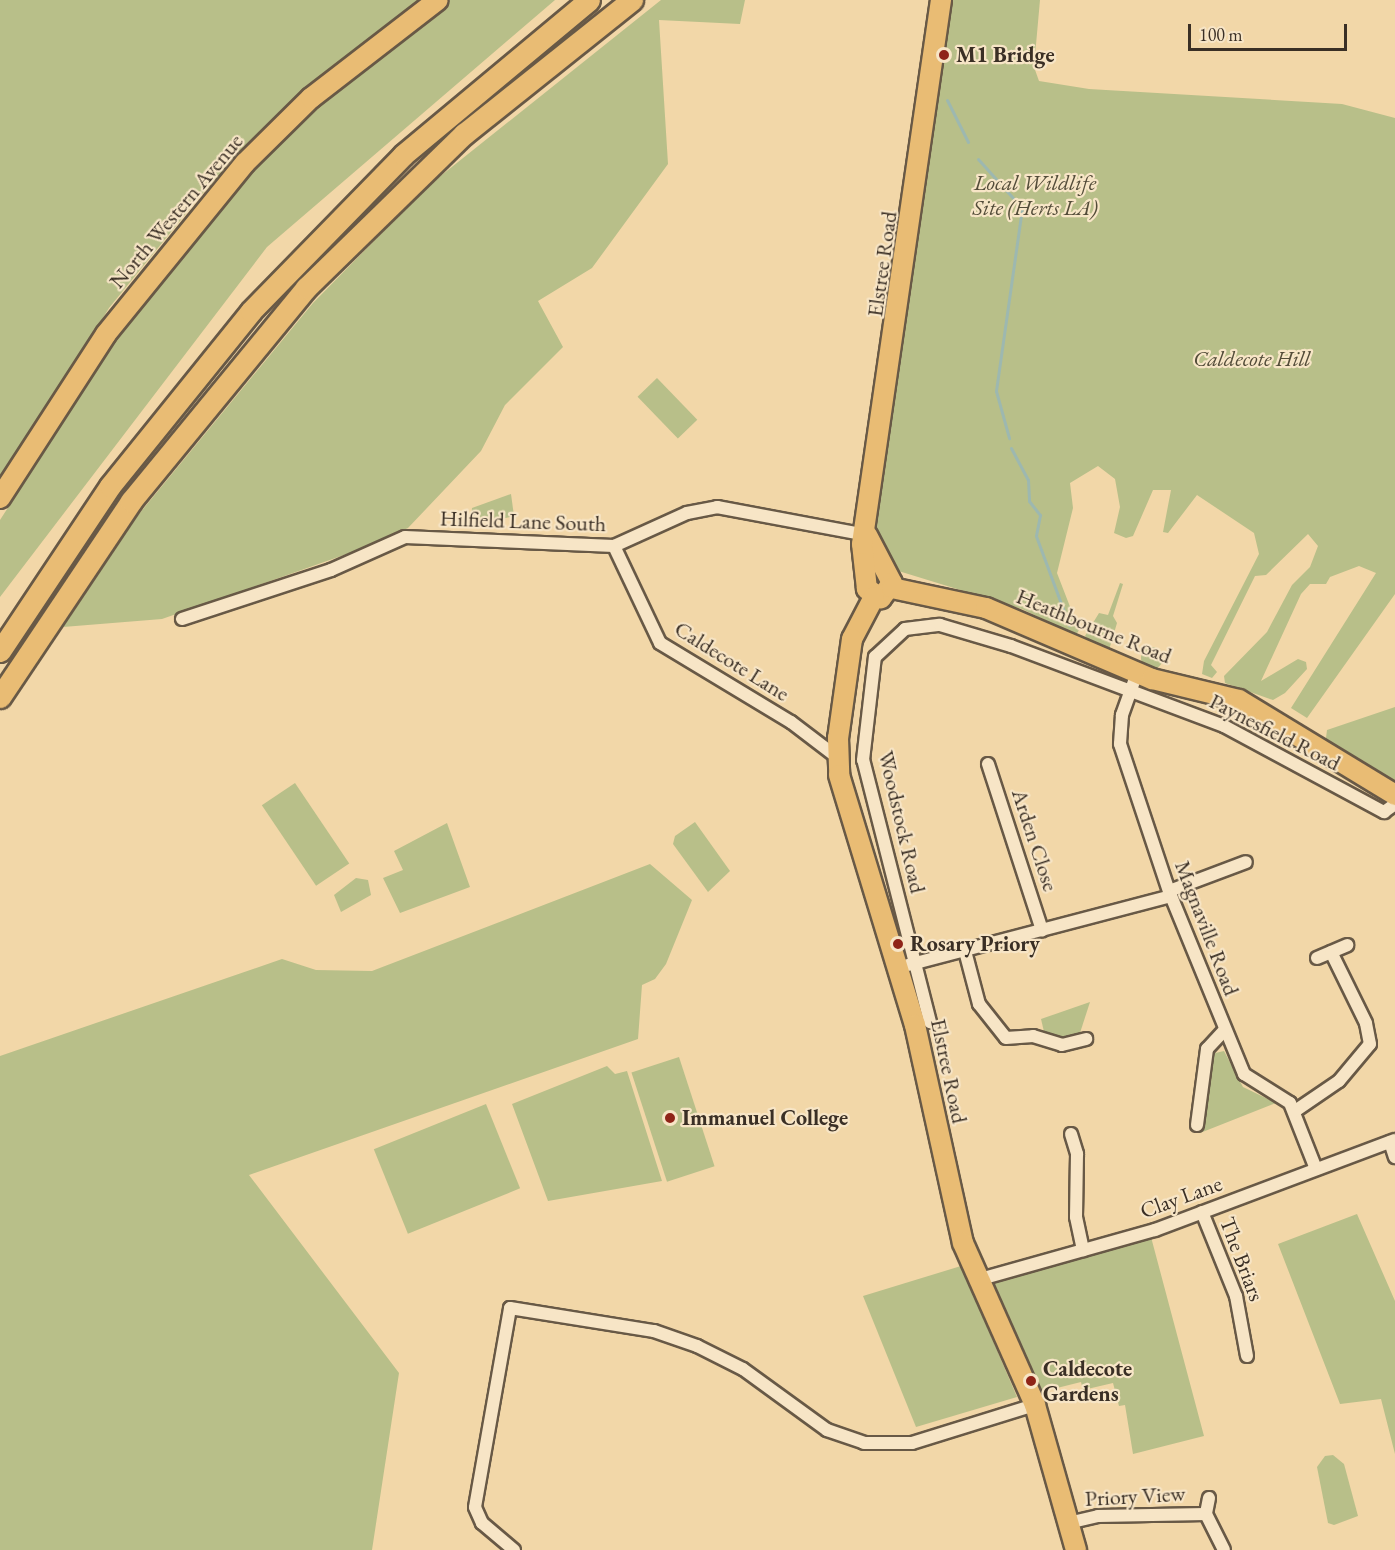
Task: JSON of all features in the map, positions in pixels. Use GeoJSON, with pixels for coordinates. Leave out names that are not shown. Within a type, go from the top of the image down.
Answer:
{"type":"FeatureCollection","features":[{"type":"Feature","properties":{"kind":"highway"},"geometry":{"type":"LineString","coordinates":[[0,651],[110,486],[266,295],[403,155],[589,0]]}},
{"type":"Feature","properties":{"kind":"highway"},"geometry":{"type":"LineString","coordinates":[[0,698],[130,501],[269,328],[429,165],[632,0]]}},
{"type":"Feature","properties":{"kind":"main road","name":"North Western Avenue"},"geometry":{"type":"LineString","coordinates":[[0,498],[106,334],[244,163],[311,98],[438,0]]}},
{"type":"Feature","properties":{"kind":"main road","name":"Elstree Road"},"geometry":{"type":"LineString","coordinates":[[867,535],[941,0]]}},
{"type":"Feature","properties":{"kind":"main road"},"geometry":{"type":"LineString","coordinates":[[867,535],[879,585]]}},
{"type":"Feature","properties":{"kind":"main road","name":"Elstree Road"},"geometry":{"type":"LineString","coordinates":[[879,585],[852,639],[837,757],[907,966],[956,1218],[977,1280],[1035,1405],[1076,1550]]}},
{"type":"Feature","properties":{"kind":"main road","name":"Heathbourne Road"},"geometry":{"type":"LineString","coordinates":[[879,585],[986,608],[1137,673],[1239,700],[1395,795]]}},
{"type":"Feature","properties":{"kind":"street","name":"Hilfield Lane South"},"geometry":{"type":"LineString","coordinates":[[182,619],[331,570],[405,537],[615,546],[687,513],[717,507],[867,535]]}},
{"type":"Feature","properties":{"kind":"street","name":"Caldecote Lane"},"geometry":{"type":"LineString","coordinates":[[615,546],[660,643],[791,722],[837,757]]}},
{"type":"Feature","properties":{"kind":"street","name":"Woodstock Road"},"geometry":{"type":"LineString","coordinates":[[930,1022],[907,966],[863,760],[871,672],[883,645],[905,629],[940,625],[1011,646],[1130,694]]}},
{"type":"Feature","properties":{"kind":"street","name":"Magnaville Road"},"geometry":{"type":"LineString","coordinates":[[1137,673],[1130,694],[1120,744],[1170,893],[1224,1031],[1251,1082],[1286,1098],[1295,1111],[1316,1169]]}},
{"type":"Feature","properties":{"kind":"street","name":"Paynesfield Road"},"geometry":{"type":"LineString","coordinates":[[1130,694],[1224,726],[1384,812],[1395,804]]}},
{"type":"Feature","properties":{"kind":"street","name":"Arden Close"},"geometry":{"type":"LineString","coordinates":[[988,764],[1042,930]]}},
{"type":"Feature","properties":{"kind":"street"},"geometry":{"type":"LineString","coordinates":[[907,966],[1170,893],[1246,862]]}},
{"type":"Feature","properties":{"kind":"street"},"geometry":{"type":"LineString","coordinates":[[1317,958],[1347,945]]}},
{"type":"Feature","properties":{"kind":"street"},"geometry":{"type":"LineString","coordinates":[[965,951],[979,1004],[1006,1038],[1033,1036],[1062,1045],[1086,1040]]}},
{"type":"Feature","properties":{"kind":"street"},"geometry":{"type":"LineString","coordinates":[[1295,1111],[1339,1081],[1370,1044],[1366,1023],[1331,952]]}},
{"type":"Feature","properties":{"kind":"street"},"geometry":{"type":"LineString","coordinates":[[1197,1125],[1207,1049],[1224,1031]]}},
{"type":"Feature","properties":{"kind":"street"},"geometry":{"type":"LineString","coordinates":[[1071,1134],[1077,1154],[1075,1209],[1083,1250]]}},
{"type":"Feature","properties":{"kind":"street"},"geometry":{"type":"LineString","coordinates":[[1392,1141],[1395,1157]]}},
{"type":"Feature","properties":{"kind":"street","name":"Clay Lane"},"geometry":{"type":"LineString","coordinates":[[977,1280],[1083,1250],[1202,1212],[1392,1141]]}},
{"type":"Feature","properties":{"kind":"street","name":"The Briars"},"geometry":{"type":"LineString","coordinates":[[1202,1212],[1236,1296],[1246,1356]]}},
{"type":"Feature","properties":{"kind":"street"},"geometry":{"type":"LineString","coordinates":[[514,1550],[476,1512],[510,1308],[654,1331],[697,1346],[743,1369],[827,1430],[864,1443],[912,1443],[1035,1405]]}},
{"type":"Feature","properties":{"kind":"street","name":"Priory View"},"geometry":{"type":"LineString","coordinates":[[1209,1498],[1206,1514],[1224,1550]]}},
{"type":"Feature","properties":{"kind":"street","name":"Priory View"},"geometry":{"type":"LineString","coordinates":[[1068,1523],[1098,1516],[1206,1514]]}},
{"type":"Feature","properties":{"kind":"green space"},"geometry":{"type":"Polygon","coordinates":[[[0,0],[421,0],[338,63],[259,133],[202,194],[109,308],[0,486],[0,0]]]}},
{"type":"Feature","properties":{"kind":"green space"},"geometry":{"type":"Polygon","coordinates":[[[448,0],[555,0],[267,247],[0,597],[0,520],[162,269],[274,141],[448,0]]]}},
{"type":"Feature","properties":{"kind":"green space"},"geometry":{"type":"Polygon","coordinates":[[[661,0],[745,0],[740,24],[659,20],[668,164],[592,268],[538,301],[563,347],[505,405],[481,451],[408,528],[361,549],[162,619],[63,627],[134,520],[313,303],[428,186],[661,0]]]}},
{"type":"Feature","properties":{"kind":"green space"},"geometry":{"type":"Polygon","coordinates":[[[946,0],[1040,0],[1034,67],[1039,81],[1089,89],[1342,104],[1395,118],[1395,594],[1307,718],[1291,708],[1376,573],[1359,566],[1330,577],[1326,584],[1310,584],[1301,594],[1261,681],[1298,659],[1306,662],[1307,669],[1285,693],[1273,700],[1225,683],[1224,676],[1267,632],[1292,585],[1310,567],[1318,546],[1308,534],[1266,575],[1255,576],[1211,665],[1217,672],[1212,678],[1202,674],[1204,661],[1259,554],[1254,533],[1197,495],[1168,533],[1163,532],[1171,490],[1153,490],[1133,536],[1126,538],[1114,533],[1120,507],[1115,479],[1098,466],[1070,483],[1073,508],[1057,573],[1079,630],[1076,635],[1022,609],[892,569],[873,532],[946,0]]]}},
{"type":"Feature","properties":{"kind":"green space"},"geometry":{"type":"Polygon","coordinates":[[[657,378],[697,420],[678,438],[638,397],[657,378]]]}},
{"type":"Feature","properties":{"kind":"green space"},"geometry":{"type":"Polygon","coordinates":[[[511,494],[514,516],[471,526],[472,508],[511,494]]]}},
{"type":"Feature","properties":{"kind":"green space"},"geometry":{"type":"Polygon","coordinates":[[[1120,583],[1123,584],[1113,616],[1117,623],[1109,650],[1096,647],[1085,636],[1099,613],[1108,615],[1120,583]]]}},
{"type":"Feature","properties":{"kind":"green space"},"geometry":{"type":"Polygon","coordinates":[[[1148,647],[1156,647],[1163,654],[1163,662],[1156,669],[1148,669],[1141,662],[1141,654],[1148,647]]]}},
{"type":"Feature","properties":{"kind":"green space"},"geometry":{"type":"Polygon","coordinates":[[[1395,707],[1395,783],[1325,746],[1327,730],[1395,707]]]}},
{"type":"Feature","properties":{"kind":"green space"},"geometry":{"type":"Polygon","coordinates":[[[295,783],[349,863],[316,886],[262,805],[295,783]]]}},
{"type":"Feature","properties":{"kind":"green space"},"geometry":{"type":"Polygon","coordinates":[[[695,822],[730,871],[708,892],[673,844],[675,836],[695,822]]]}},
{"type":"Feature","properties":{"kind":"green space"},"geometry":{"type":"Polygon","coordinates":[[[447,823],[470,887],[400,913],[383,878],[403,870],[394,851],[447,823]]]}},
{"type":"Feature","properties":{"kind":"green space"},"geometry":{"type":"Polygon","coordinates":[[[650,864],[692,900],[666,964],[655,979],[642,985],[638,1039],[249,1175],[399,1373],[372,1550],[0,1550],[0,1056],[282,959],[316,970],[372,971],[650,864]]]}},
{"type":"Feature","properties":{"kind":"green space"},"geometry":{"type":"Polygon","coordinates":[[[356,878],[368,880],[371,895],[341,912],[334,895],[356,878]]]}},
{"type":"Feature","properties":{"kind":"green space"},"geometry":{"type":"Polygon","coordinates":[[[1090,1002],[1079,1036],[1062,1042],[1045,1036],[1041,1019],[1090,1002]]]}},
{"type":"Feature","properties":{"kind":"green space"},"geometry":{"type":"Polygon","coordinates":[[[1224,1051],[1243,1087],[1276,1103],[1200,1133],[1211,1054],[1224,1051]]]}},
{"type":"Feature","properties":{"kind":"green space"},"geometry":{"type":"Polygon","coordinates":[[[679,1057],[715,1166],[667,1182],[631,1072],[679,1057]]]}},
{"type":"Feature","properties":{"kind":"green space"},"geometry":{"type":"Polygon","coordinates":[[[607,1066],[615,1074],[627,1071],[662,1181],[548,1201],[512,1104],[607,1066]]]}},
{"type":"Feature","properties":{"kind":"green space"},"geometry":{"type":"Polygon","coordinates":[[[486,1104],[520,1188],[408,1234],[374,1149],[486,1104]]]}},
{"type":"Feature","properties":{"kind":"green space"},"geometry":{"type":"Polygon","coordinates":[[[1357,1214],[1395,1301],[1395,1454],[1381,1399],[1340,1404],[1278,1244],[1357,1214]]]}},
{"type":"Feature","properties":{"kind":"green space"},"geometry":{"type":"Polygon","coordinates":[[[1151,1237],[1204,1436],[1133,1454],[1125,1405],[1119,1406],[1113,1383],[1083,1390],[1081,1382],[1049,1390],[1051,1398],[1041,1399],[988,1283],[1151,1237]]]}},
{"type":"Feature","properties":{"kind":"green space"},"geometry":{"type":"Polygon","coordinates":[[[961,1266],[1017,1397],[916,1427],[863,1296],[961,1266]]]}},
{"type":"Feature","properties":{"kind":"green space"},"geometry":{"type":"Polygon","coordinates":[[[1333,1455],[1344,1464],[1358,1516],[1334,1525],[1328,1523],[1317,1467],[1325,1456],[1333,1455]]]}},
{"type":"Feature","properties":{"kind":"waterway"},"geometry":{"type":"LineString","coordinates":[[947,100],[968,142]]}},
{"type":"Feature","properties":{"kind":"waterway"},"geometry":{"type":"LineString","coordinates":[[978,159],[1022,208],[996,391],[1009,438]]}},
{"type":"Feature","properties":{"kind":"waterway"},"geometry":{"type":"LineString","coordinates":[[1011,448],[1028,480],[1029,501],[1040,515],[1036,536],[1069,625]]}},
{"type":"Feature","properties":{"kind":"place","name":"M1 Bridge"},"geometry":{"type":"Point","coordinates":[944,55]}},
{"type":"Feature","properties":{"kind":"place","name":"Rosary Priory"},"geometry":{"type":"Point","coordinates":[898,944]}},
{"type":"Feature","properties":{"kind":"place","name":"Immanuel College"},"geometry":{"type":"Point","coordinates":[670,1118]}},
{"type":"Feature","properties":{"kind":"place","name":"Caldecote Gardens"},"geometry":{"type":"Point","coordinates":[1031,1381]}},
{"type":"Feature","properties":{"kind":"park label","name":"Local Wildlife Site (Herts LA)"},"geometry":{"type":"Point","coordinates":[1035,194]}},
{"type":"Feature","properties":{"kind":"park label","name":"Caldecote Hill"},"geometry":{"type":"Point","coordinates":[1252,359]}}]}
